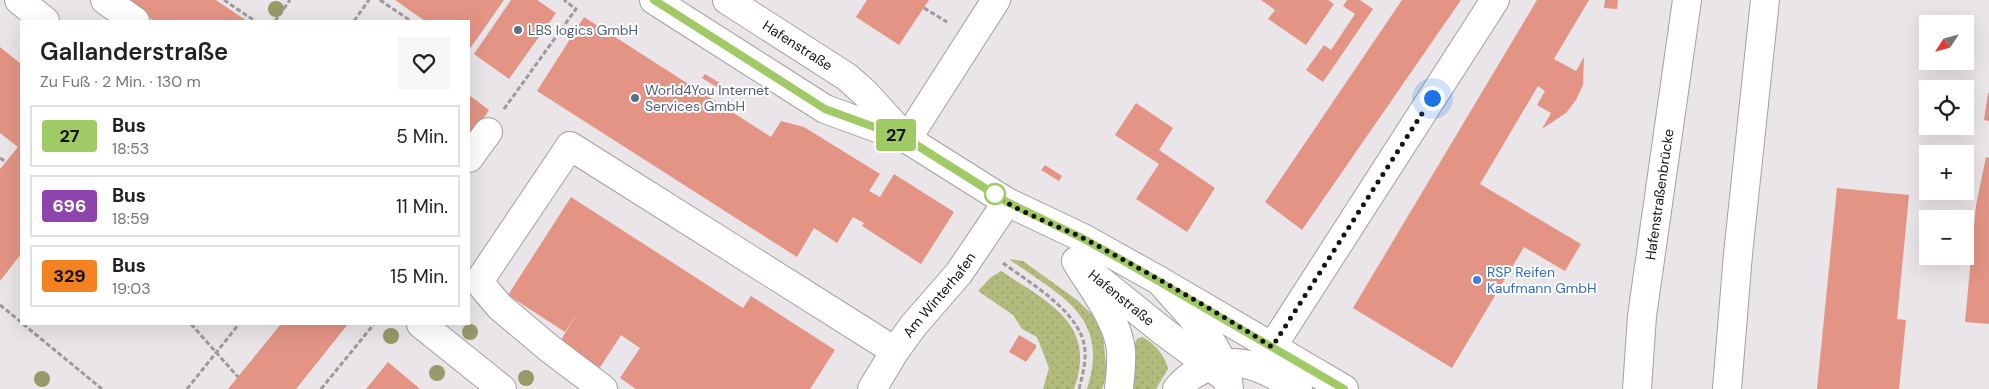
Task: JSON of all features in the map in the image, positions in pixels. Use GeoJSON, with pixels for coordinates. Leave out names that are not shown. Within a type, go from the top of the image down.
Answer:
{"type":"FeatureCollection","features":[{"type":"Feature","properties":{"kind":"main road"},"geometry":{"type":"LineString","coordinates":[[19,0],[45,20]]}},
{"type":"Feature","properties":{"kind":"main road"},"geometry":{"type":"LineString","coordinates":[[104,0],[134,20]]}},
{"type":"Feature","properties":{"kind":"main road","name":"Hafenstraße"},"geometry":{"type":"LineString","coordinates":[[654,0],[825,109],[907,139],[1007,202],[1082,238],[1160,281],[1344,389]]}},
{"type":"Feature","properties":{"kind":"main road","name":"Hafenstraße"},"geometry":{"type":"LineString","coordinates":[[727,0],[847,77],[865,93],[907,139]]}},
{"type":"Feature","properties":{"kind":"main road"},"geometry":{"type":"LineString","coordinates":[[907,139],[996,0]]}},
{"type":"Feature","properties":{"kind":"main road"},"geometry":{"type":"LineString","coordinates":[[1272,347],[1495,0]]}},
{"type":"Feature","properties":{"kind":"main road","name":"Hafenstraßenbrücke"},"geometry":{"type":"LineString","coordinates":[[1637,389],[1645,298],[1687,0]]}},
{"type":"Feature","properties":{"kind":"main road"},"geometry":{"type":"LineString","coordinates":[[1727,389],[1738,254],[1765,0]]}},
{"type":"Feature","properties":{"kind":"main road"},"geometry":{"type":"LineString","coordinates":[[470,157],[488,132]]}},
{"type":"Feature","properties":{"kind":"main road"},"geometry":{"type":"LineString","coordinates":[[602,389],[550,349],[500,306],[483,287],[482,278],[570,146],[895,351]]}},
{"type":"Feature","properties":{"kind":"main road","name":"Hafenstraße"},"geometry":{"type":"LineString","coordinates":[[1007,202],[1164,332],[1226,378]]}},
{"type":"Feature","properties":{"kind":"main road","name":"Am Winterhafen"},"geometry":{"type":"LineString","coordinates":[[872,389],[913,326],[959,273],[1007,202]]}},
{"type":"Feature","properties":{"kind":"main road"},"geometry":{"type":"LineString","coordinates":[[1076,261],[1111,319],[1118,336],[1121,350],[1119,389]]}},
{"type":"Feature","properties":{"kind":"main road"},"geometry":{"type":"LineString","coordinates":[[1160,281],[1213,344],[1226,378]]}},
{"type":"Feature","properties":{"kind":"main road"},"geometry":{"type":"LineString","coordinates":[[423,325],[502,389]]}},
{"type":"Feature","properties":{"kind":"main road"},"geometry":{"type":"LineString","coordinates":[[1177,389],[1190,377],[1226,378],[1249,365],[1261,369],[1298,389]]}},
{"type":"Feature","properties":{"kind":"path"},"geometry":{"type":"LineString","coordinates":[[224,0],[254,20]]}},
{"type":"Feature","properties":{"kind":"path"},"geometry":{"type":"LineString","coordinates":[[276,20],[290,0]]}},
{"type":"Feature","properties":{"kind":"path"},"geometry":{"type":"LineString","coordinates":[[355,20],[368,0]]}},
{"type":"Feature","properties":{"kind":"path"},"geometry":{"type":"LineString","coordinates":[[380,0],[410,20]]}},
{"type":"Feature","properties":{"kind":"path"},"geometry":{"type":"LineString","coordinates":[[488,132],[576,9],[564,0]]}},
{"type":"Feature","properties":{"kind":"path"},"geometry":{"type":"LineString","coordinates":[[924,8],[949,24]]}},
{"type":"Feature","properties":{"kind":"path"},"geometry":{"type":"LineString","coordinates":[[0,158],[6,162]]}},
{"type":"Feature","properties":{"kind":"path"},"geometry":{"type":"LineString","coordinates":[[1003,263],[1069,313],[1081,330],[1085,350],[1079,389]]}},
{"type":"Feature","properties":{"kind":"path"},"geometry":{"type":"LineString","coordinates":[[0,305],[20,321]]}},
{"type":"Feature","properties":{"kind":"path"},"geometry":{"type":"LineString","coordinates":[[24,325],[102,389]]}},
{"type":"Feature","properties":{"kind":"path"},"geometry":{"type":"LineString","coordinates":[[192,325],[238,377]]}},
{"type":"Feature","properties":{"kind":"path"},"geometry":{"type":"LineString","coordinates":[[187,389],[238,325]]}},
{"type":"Feature","properties":{"kind":"path"},"geometry":{"type":"LineString","coordinates":[[321,389],[373,325]]}},
{"type":"Feature","properties":{"kind":"green space"},"geometry":{"type":"Polygon","coordinates":[[[1009,259],[1023,261],[1077,300],[1092,314],[1103,336],[1107,374],[1102,389],[1087,389],[1093,364],[1092,343],[1086,326],[1076,311],[1062,297],[1009,259]]]}},
{"type":"Feature","properties":{"kind":"green space"},"geometry":{"type":"Polygon","coordinates":[[[1001,271],[1051,305],[1064,317],[1074,331],[1079,347],[1080,366],[1074,389],[1043,389],[1049,368],[1037,337],[1022,329],[1013,315],[978,291],[990,278],[1001,271]]]}},
{"type":"Feature","properties":{"kind":"green space"},"geometry":{"type":"Polygon","coordinates":[[[1142,337],[1155,346],[1167,364],[1168,369],[1156,389],[1132,389],[1135,379],[1135,343],[1137,339],[1142,337]]]}},
{"type":"Feature","properties":{"kind":"building"},"geometry":{"type":"Polygon","coordinates":[[[124,0],[216,0],[246,20],[153,20],[124,0]]]}},
{"type":"Feature","properties":{"kind":"building"},"geometry":{"type":"Polygon","coordinates":[[[395,0],[504,0],[470,49],[470,20],[424,20],[395,0]]]}},
{"type":"Feature","properties":{"kind":"building"},"geometry":{"type":"Polygon","coordinates":[[[511,0],[537,0],[556,13],[509,79],[474,54],[511,0]]]}},
{"type":"Feature","properties":{"kind":"building"},"geometry":{"type":"Polygon","coordinates":[[[867,0],[929,0],[899,45],[856,17],[867,0]]]}},
{"type":"Feature","properties":{"kind":"building"},"geometry":{"type":"Polygon","coordinates":[[[1261,0],[1328,0],[1334,4],[1306,45],[1268,19],[1275,10],[1261,0]]]}},
{"type":"Feature","properties":{"kind":"building"},"geometry":{"type":"Polygon","coordinates":[[[1347,0],[1360,0],[1373,9],[1323,82],[1306,70],[1324,45],[1331,50],[1355,14],[1343,6],[1347,0]]]}},
{"type":"Feature","properties":{"kind":"building"},"geometry":{"type":"Polygon","coordinates":[[[1402,0],[1461,0],[1302,230],[1265,202],[1402,0]]]}},
{"type":"Feature","properties":{"kind":"building"},"geometry":{"type":"Polygon","coordinates":[[[1537,0],[1589,0],[1554,59],[1576,71],[1584,57],[1583,85],[1576,100],[1566,113],[1542,129],[1551,113],[1537,105],[1545,91],[1538,86],[1480,184],[1581,244],[1565,271],[1524,247],[1452,368],[1353,308],[1537,0]]]}},
{"type":"Feature","properties":{"kind":"building"},"geometry":{"type":"Polygon","coordinates":[[[1605,0],[1618,0],[1617,9],[1604,8],[1605,0]]]}},
{"type":"Feature","properties":{"kind":"building"},"geometry":{"type":"Polygon","coordinates":[[[584,17],[771,137],[781,121],[804,127],[880,174],[869,191],[880,197],[894,174],[954,212],[921,264],[862,226],[864,223],[853,217],[837,243],[814,228],[797,257],[537,91],[584,17]]]}},
{"type":"Feature","properties":{"kind":"building"},"geometry":{"type":"Polygon","coordinates":[[[0,47],[20,63],[20,255],[0,281],[0,169],[18,147],[0,133],[0,47]]]}},
{"type":"Feature","properties":{"kind":"building"},"geometry":{"type":"Polygon","coordinates":[[[705,74],[723,85],[720,89],[702,78],[705,74]]]}},
{"type":"Feature","properties":{"kind":"building"},"geometry":{"type":"Polygon","coordinates":[[[1989,93],[1989,121],[1984,120],[1989,93]]]}},
{"type":"Feature","properties":{"kind":"building"},"geometry":{"type":"Polygon","coordinates":[[[470,96],[489,110],[470,138],[470,96]]]}},
{"type":"Feature","properties":{"kind":"building"},"geometry":{"type":"Polygon","coordinates":[[[1136,103],[1173,128],[1159,150],[1215,188],[1187,232],[1136,199],[1159,164],[1115,135],[1136,103]]]}},
{"type":"Feature","properties":{"kind":"building"},"geometry":{"type":"Polygon","coordinates":[[[1986,157],[1989,158],[1989,324],[1965,322],[1970,265],[1974,265],[1976,205],[1986,157]]]}},
{"type":"Feature","properties":{"kind":"building"},"geometry":{"type":"Polygon","coordinates":[[[1045,165],[1062,176],[1059,181],[1041,170],[1045,165]]]}},
{"type":"Feature","properties":{"kind":"building"},"geometry":{"type":"Polygon","coordinates":[[[1837,188],[1909,195],[1897,319],[1906,320],[1899,389],[1817,389],[1837,188]]]}},
{"type":"Feature","properties":{"kind":"building"},"geometry":{"type":"Polygon","coordinates":[[[571,197],[743,308],[751,296],[835,350],[810,389],[636,389],[620,378],[640,348],[621,335],[599,369],[559,343],[580,309],[565,332],[508,295],[571,197]]]}},
{"type":"Feature","properties":{"kind":"building"},"geometry":{"type":"Polygon","coordinates":[[[280,325],[347,325],[296,389],[228,389],[280,325]]]}},
{"type":"Feature","properties":{"kind":"building"},"geometry":{"type":"Polygon","coordinates":[[[1019,335],[1036,345],[1036,348],[1026,362],[1009,352],[1019,335]]]}},
{"type":"Feature","properties":{"kind":"building"},"geometry":{"type":"Polygon","coordinates":[[[388,362],[420,389],[366,389],[388,362]]]}},
{"type":"Feature","properties":{"kind":"bus line","name":"27"},"geometry":{"type":"LineString","coordinates":[[654,0],[825,109],[907,139],[1007,202],[1082,238],[1160,281],[1344,389]]}},
{"type":"Feature","properties":{"kind":"place","name":"LBS logics GmbH"},"geometry":{"type":"Point","coordinates":[518,30]}},
{"type":"Feature","properties":{"kind":"place","name":"World4You Internet Services GmbH"},"geometry":{"type":"Point","coordinates":[635,98]}},
{"type":"Feature","properties":{"kind":"place","name":"RSP Reifen Kaufmann GmbH"},"geometry":{"type":"Point","coordinates":[1477,280]}},
{"type":"Feature","properties":{"kind":"route"},"geometry":{"type":"LineString","coordinates":[[995,194],[1007,202],[1082,238],[1160,281],[1272,347],[1432,98]]}}]}
